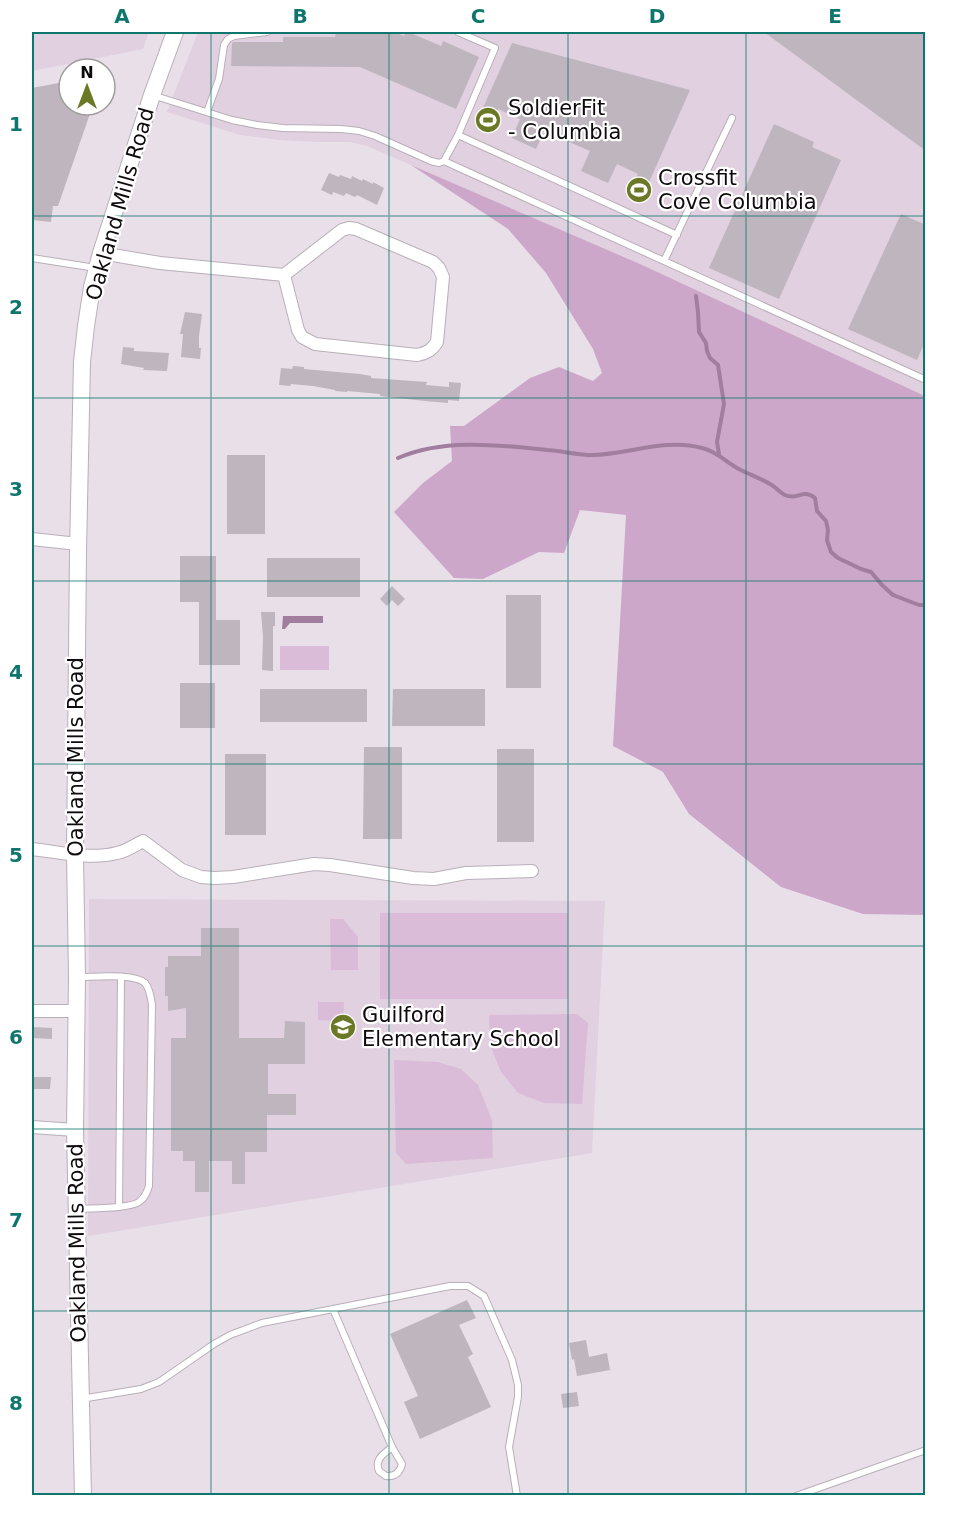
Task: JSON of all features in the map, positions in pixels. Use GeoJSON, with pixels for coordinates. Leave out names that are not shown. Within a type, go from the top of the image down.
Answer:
{"type":"FeatureCollection","features":[{"type":"Feature","properties":{"kind":"street","name":"Oakland Mills Road"},"geometry":{"type":"LineString","coordinates":[[83,1496],[75,1130],[77,977],[75,854],[82,362],[86,326],[99,260],[152,95],[175,32]]}},
{"type":"Feature","properties":{"kind":"street"},"geometry":{"type":"LineString","coordinates":[[99,260],[160,263],[284,275],[342,230],[356,229],[433,262],[439,268],[443,277],[443,287],[437,342],[433,349],[425,354],[417,355],[315,344],[302,336],[298,330],[284,275]]}},
{"type":"Feature","properties":{"kind":"street"},"geometry":{"type":"LineString","coordinates":[[32,539],[78,544]]}},
{"type":"Feature","properties":{"kind":"street"},"geometry":{"type":"LineString","coordinates":[[32,849],[95,856],[117,854],[143,841],[182,870],[201,877],[215,878],[314,864],[434,879],[466,873],[532,872]]}},
{"type":"Feature","properties":{"kind":"street"},"geometry":{"type":"LineString","coordinates":[[32,1011],[75,1011]]}},
{"type":"Feature","properties":{"kind":"street"},"geometry":{"type":"LineString","coordinates":[[32,1127],[75,1130]]}},
{"type":"Feature","properties":{"kind":"lane"},"geometry":{"type":"LineString","coordinates":[[207,112],[219,79],[224,45],[228,39],[234,36],[267,32]]}},
{"type":"Feature","properties":{"kind":"lane"},"geometry":{"type":"LineString","coordinates":[[444,161],[458,135],[495,48],[458,32]]}},
{"type":"Feature","properties":{"kind":"lane"},"geometry":{"type":"LineString","coordinates":[[152,95],[232,120],[257,125],[359,131],[431,161],[439,163],[444,161],[926,381]]}},
{"type":"Feature","properties":{"kind":"lane"},"geometry":{"type":"LineString","coordinates":[[664,261],[732,118]]}},
{"type":"Feature","properties":{"kind":"lane"},"geometry":{"type":"LineString","coordinates":[[458,135],[677,235]]}},
{"type":"Feature","properties":{"kind":"lane"},"geometry":{"type":"LineString","coordinates":[[32,258],[99,260]]}},
{"type":"Feature","properties":{"kind":"lane"},"geometry":{"type":"LineString","coordinates":[[77,977],[137,978],[145,984],[152,1005],[149,1186],[146,1195],[140,1202],[119,1207],[77,1209]]}},
{"type":"Feature","properties":{"kind":"lane"},"geometry":{"type":"LineString","coordinates":[[119,1207],[121,977]]}},
{"type":"Feature","properties":{"kind":"lane"},"geometry":{"type":"LineString","coordinates":[[81,1399],[141,1389],[159,1382],[214,1344],[262,1323],[450,1286],[468,1286],[484,1296],[516,1373],[518,1397],[509,1447],[517,1496]]}},
{"type":"Feature","properties":{"kind":"lane"},"geometry":{"type":"LineString","coordinates":[[333,1309],[392,1447],[402,1464],[401,1469],[394,1476],[386,1476],[379,1471],[377,1462],[392,1447]]}},
{"type":"Feature","properties":{"kind":"lane"},"geometry":{"type":"LineString","coordinates":[[796,1496],[926,1450]]}},
{"type":"Feature","properties":{"kind":"shaded area"},"geometry":{"type":"Polygon","coordinates":[[[32,32],[149,32],[143,49],[103,57],[57,57],[57,66],[32,71],[32,32]]]}},
{"type":"Feature","properties":{"kind":"shaded area"},"geometry":{"type":"Polygon","coordinates":[[[198,32],[925,32],[925,396],[640,264],[367,146],[350,142],[280,140],[240,135],[167,112],[198,32]]]}},
{"type":"Feature","properties":{"kind":"shaded area"},"geometry":{"type":"Polygon","coordinates":[[[411,165],[640,264],[925,396],[925,915],[863,914],[781,887],[689,814],[663,772],[613,746],[626,515],[580,510],[564,553],[539,552],[483,579],[454,578],[394,512],[423,483],[452,461],[450,426],[464,426],[530,378],[559,367],[593,381],[602,373],[593,349],[546,273],[508,229],[411,165]]]}},
{"type":"Feature","properties":{"kind":"shaded area"},"geometry":{"type":"Polygon","coordinates":[[[283,616],[323,616],[323,623],[290,623],[282,629],[283,616]]]}},
{"type":"Feature","properties":{"kind":"shaded area"},"geometry":{"type":"Polygon","coordinates":[[[280,646],[329,646],[329,670],[280,670],[280,646]]]}},
{"type":"Feature","properties":{"kind":"shaded area","name":"Guilford Elementary School"},"geometry":{"type":"Polygon","coordinates":[[[89,899],[605,901],[592,1153],[88,1236],[89,899]]]}},
{"type":"Feature","properties":{"kind":"shaded area"},"geometry":{"type":"Polygon","coordinates":[[[380,913],[568,913],[568,999],[380,999],[380,913]]]}},
{"type":"Feature","properties":{"kind":"shaded area"},"geometry":{"type":"Polygon","coordinates":[[[330,919],[343,919],[358,937],[358,970],[331,970],[330,919]]]}},
{"type":"Feature","properties":{"kind":"shaded area"},"geometry":{"type":"Polygon","coordinates":[[[318,1002],[344,1002],[343,1021],[318,1020],[318,1002]]]}},
{"type":"Feature","properties":{"kind":"shaded area"},"geometry":{"type":"Polygon","coordinates":[[[577,1014],[588,1023],[582,1104],[544,1103],[518,1093],[501,1072],[490,1045],[489,1015],[577,1014]]]}},
{"type":"Feature","properties":{"kind":"shaded area"},"geometry":{"type":"Polygon","coordinates":[[[394,1060],[438,1062],[461,1069],[478,1085],[492,1120],[493,1158],[406,1164],[396,1153],[394,1060]]]}},
{"type":"Feature","properties":{"kind":"building"},"geometry":{"type":"Polygon","coordinates":[[[336,32],[394,32],[404,36],[408,32],[441,46],[443,41],[479,57],[456,109],[360,67],[231,66],[232,43],[234,42],[283,42],[283,37],[335,37],[336,32]]]}},
{"type":"Feature","properties":{"kind":"building"},"geometry":{"type":"Polygon","coordinates":[[[764,32],[926,32],[926,151],[764,32]]]}},
{"type":"Feature","properties":{"kind":"building"},"geometry":{"type":"Polygon","coordinates":[[[512,43],[690,90],[642,198],[629,192],[638,174],[617,164],[608,183],[581,171],[590,151],[544,131],[536,149],[512,138],[520,119],[498,109],[490,127],[477,121],[512,43]]]}},
{"type":"Feature","properties":{"kind":"building"},"geometry":{"type":"Polygon","coordinates":[[[57,83],[57,117],[89,117],[58,206],[53,206],[51,222],[32,220],[32,88],[57,83]]]}},
{"type":"Feature","properties":{"kind":"building"},"geometry":{"type":"Polygon","coordinates":[[[774,124],[814,142],[812,147],[841,160],[779,299],[709,268],[774,124]]]}},
{"type":"Feature","properties":{"kind":"building"},"geometry":{"type":"Polygon","coordinates":[[[329,173],[339,177],[340,175],[351,179],[352,176],[362,181],[363,179],[384,188],[377,205],[357,195],[355,197],[346,193],[344,196],[333,192],[332,195],[321,190],[329,173]]]}},
{"type":"Feature","properties":{"kind":"building"},"geometry":{"type":"Polygon","coordinates":[[[901,214],[926,225],[926,340],[917,360],[848,329],[901,214]]]}},
{"type":"Feature","properties":{"kind":"building"},"geometry":{"type":"Polygon","coordinates":[[[185,312],[202,314],[199,336],[200,359],[181,357],[183,334],[180,334],[185,312]]]}},
{"type":"Feature","properties":{"kind":"building"},"geometry":{"type":"Polygon","coordinates":[[[123,347],[134,348],[134,351],[169,353],[167,371],[143,370],[144,368],[121,364],[123,347]]]}},
{"type":"Feature","properties":{"kind":"building"},"geometry":{"type":"Polygon","coordinates":[[[293,366],[360,374],[371,376],[371,378],[427,382],[426,385],[449,387],[449,382],[461,383],[459,401],[448,400],[448,403],[425,401],[380,396],[380,394],[335,391],[313,386],[279,385],[281,368],[292,369],[293,366]]]}},
{"type":"Feature","properties":{"kind":"building"},"geometry":{"type":"Polygon","coordinates":[[[227,455],[265,455],[265,534],[227,534],[227,455]]]}},
{"type":"Feature","properties":{"kind":"building"},"geometry":{"type":"Polygon","coordinates":[[[180,556],[216,556],[216,620],[240,620],[240,665],[199,665],[199,602],[180,602],[180,556]]]}},
{"type":"Feature","properties":{"kind":"building"},"geometry":{"type":"Polygon","coordinates":[[[267,558],[360,558],[360,597],[267,597],[267,558]]]}},
{"type":"Feature","properties":{"kind":"building"},"geometry":{"type":"Polygon","coordinates":[[[392,586],[405,599],[398,606],[392,600],[387,606],[380,599],[392,586]]]}},
{"type":"Feature","properties":{"kind":"building"},"geometry":{"type":"Polygon","coordinates":[[[506,595],[541,595],[541,688],[506,688],[506,595]]]}},
{"type":"Feature","properties":{"kind":"building"},"geometry":{"type":"Polygon","coordinates":[[[261,612],[275,612],[273,671],[262,670],[261,612]]]}},
{"type":"Feature","properties":{"kind":"building"},"geometry":{"type":"Polygon","coordinates":[[[180,683],[215,683],[215,728],[180,728],[180,683]]]}},
{"type":"Feature","properties":{"kind":"building"},"geometry":{"type":"Polygon","coordinates":[[[260,689],[367,689],[367,722],[260,722],[260,689]]]}},
{"type":"Feature","properties":{"kind":"building"},"geometry":{"type":"Polygon","coordinates":[[[393,689],[485,689],[485,726],[392,726],[393,689]]]}},
{"type":"Feature","properties":{"kind":"building"},"geometry":{"type":"Polygon","coordinates":[[[364,747],[402,747],[402,839],[363,839],[364,747]]]}},
{"type":"Feature","properties":{"kind":"building"},"geometry":{"type":"Polygon","coordinates":[[[497,749],[534,749],[534,842],[497,842],[497,749]]]}},
{"type":"Feature","properties":{"kind":"building"},"geometry":{"type":"Polygon","coordinates":[[[225,754],[266,754],[266,835],[225,835],[225,754]]]}},
{"type":"Feature","properties":{"kind":"building"},"geometry":{"type":"Polygon","coordinates":[[[201,928],[239,928],[239,1038],[284,1038],[285,1021],[305,1022],[305,1064],[268,1064],[268,1094],[296,1094],[296,1115],[267,1115],[267,1152],[245,1152],[245,1184],[232,1184],[232,1161],[209,1161],[209,1192],[195,1192],[195,1161],[183,1161],[183,1151],[171,1151],[171,1038],[186,1038],[186,1008],[168,1011],[168,996],[165,996],[165,967],[168,967],[168,956],[201,956],[201,928]]]}},
{"type":"Feature","properties":{"kind":"building"},"geometry":{"type":"Polygon","coordinates":[[[32,1027],[52,1028],[52,1039],[32,1038],[32,1027]]]}},
{"type":"Feature","properties":{"kind":"building"},"geometry":{"type":"Polygon","coordinates":[[[32,1077],[51,1077],[50,1089],[32,1089],[32,1077]]]}},
{"type":"Feature","properties":{"kind":"building"},"geometry":{"type":"Polygon","coordinates":[[[467,1300],[476,1318],[459,1325],[473,1354],[468,1357],[491,1407],[420,1439],[404,1402],[418,1396],[390,1334],[467,1300]]]}},
{"type":"Feature","properties":{"kind":"building"},"geometry":{"type":"Polygon","coordinates":[[[586,1340],[589,1357],[607,1353],[610,1370],[577,1376],[569,1343],[586,1340]]]}},
{"type":"Feature","properties":{"kind":"building"},"geometry":{"type":"Polygon","coordinates":[[[577,1392],[579,1406],[563,1408],[561,1394],[577,1392]]]}},
{"type":"Feature","properties":{"kind":"waterway"},"geometry":{"type":"LineString","coordinates":[[696,296],[699,332],[706,343],[710,358],[718,365],[724,404],[717,442],[719,454]]}},
{"type":"Feature","properties":{"kind":"waterway"},"geometry":{"type":"LineString","coordinates":[[398,458],[415,452],[452,445],[510,446],[593,455],[675,445],[702,448],[712,451],[785,495],[793,497],[803,494],[811,495],[815,498],[817,511],[826,521],[827,540],[831,552],[838,558],[871,572],[893,595],[919,605],[926,605]]}},
{"type":"Feature","properties":{"kind":"place","name":"SoldierFit - Columbia"},"geometry":{"type":"Point","coordinates":[488,120]}},
{"type":"Feature","properties":{"kind":"place","name":"Crossfit Cove Columbia"},"geometry":{"type":"Point","coordinates":[639,190]}},
{"type":"Feature","properties":{"kind":"place","name":"Guilford Elementary School"},"geometry":{"type":"Point","coordinates":[343,1027]}}]}
